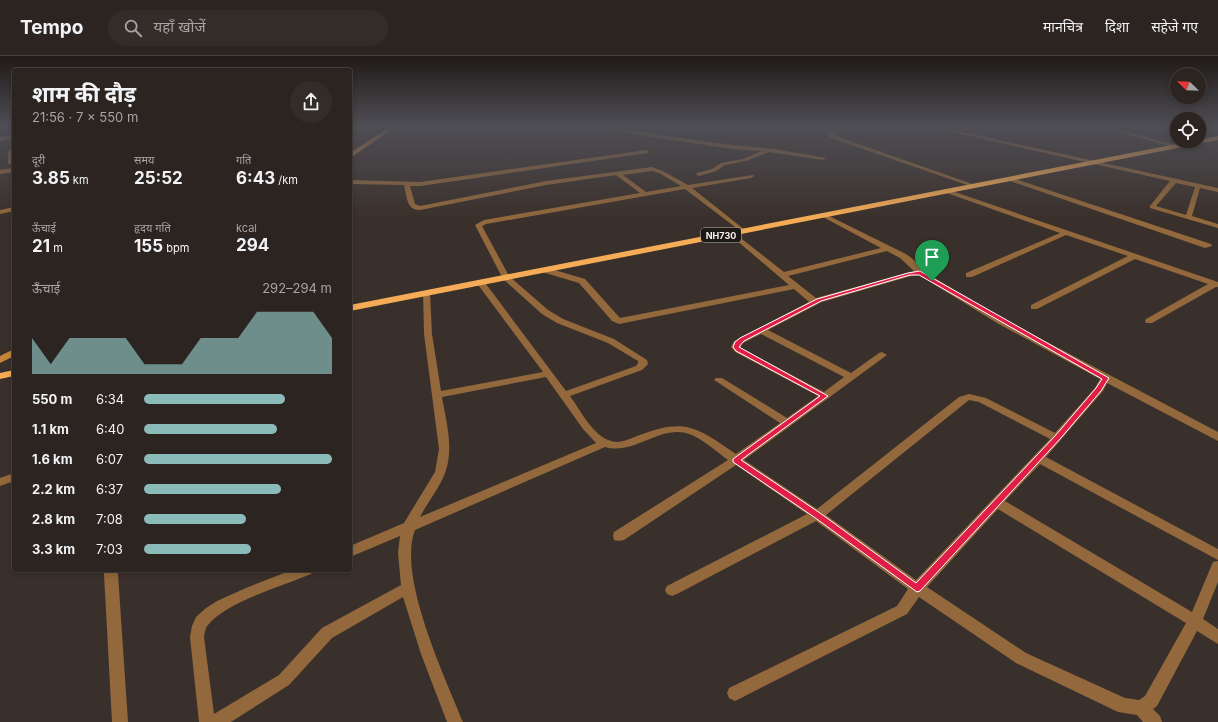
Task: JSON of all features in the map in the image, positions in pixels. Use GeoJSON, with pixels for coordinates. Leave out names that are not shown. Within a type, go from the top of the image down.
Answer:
{"type":"FeatureCollection","features":[{"type":"Feature","properties":{"kind":"highway","name":"NH730"},"geometry":{"type":"LineString","coordinates":[[352,308],[1118,157]]}},
{"type":"Feature","properties":{"kind":"highway"},"geometry":{"type":"LineString","coordinates":[[0,376],[12,373]]}},
{"type":"Feature","properties":{"kind":"main road"},"geometry":{"type":"LineString","coordinates":[[0,360],[12,353]]}},
{"type":"Feature","properties":{"kind":"street"},"geometry":{"type":"LineString","coordinates":[[352,182],[407,184],[431,182],[612,157]]}},
{"type":"Feature","properties":{"kind":"street"},"geometry":{"type":"LineString","coordinates":[[630,157],[642,165],[660,170],[687,188],[743,231]]}},
{"type":"Feature","properties":{"kind":"street"},"geometry":{"type":"LineString","coordinates":[[699,174],[714,170],[723,164],[751,157]]}},
{"type":"Feature","properties":{"kind":"street"},"geometry":{"type":"LineString","coordinates":[[817,157],[823,158]]}},
{"type":"Feature","properties":{"kind":"street"},"geometry":{"type":"LineString","coordinates":[[891,157],[975,186]]}},
{"type":"Feature","properties":{"kind":"street"},"geometry":{"type":"LineString","coordinates":[[1069,157],[1218,190]]}},
{"type":"Feature","properties":{"kind":"street"},"geometry":{"type":"LineString","coordinates":[[1089,157],[1218,184]]}},
{"type":"Feature","properties":{"kind":"street"},"geometry":{"type":"LineString","coordinates":[[0,165],[12,163]]}},
{"type":"Feature","properties":{"kind":"street"},"geometry":{"type":"LineString","coordinates":[[407,184],[412,205],[416,208],[420,208],[546,183],[618,173],[642,165]]}},
{"type":"Feature","properties":{"kind":"street"},"geometry":{"type":"LineString","coordinates":[[0,172],[12,170]]}},
{"type":"Feature","properties":{"kind":"street"},"geometry":{"type":"LineString","coordinates":[[618,173],[646,195]]}},
{"type":"Feature","properties":{"kind":"street"},"geometry":{"type":"LineString","coordinates":[[564,395],[639,368],[643,364],[642,360],[611,341],[554,318],[506,277],[478,227],[479,224],[751,176]]}},
{"type":"Feature","properties":{"kind":"street"},"geometry":{"type":"LineString","coordinates":[[1009,179],[1208,246]]}},
{"type":"Feature","properties":{"kind":"street"},"geometry":{"type":"LineString","coordinates":[[1174,180],[1152,207],[1218,226]]}},
{"type":"Feature","properties":{"kind":"street"},"geometry":{"type":"LineString","coordinates":[[1188,218],[1198,186]]}},
{"type":"Feature","properties":{"kind":"street"},"geometry":{"type":"LineString","coordinates":[[946,191],[1217,284]]}},
{"type":"Feature","properties":{"kind":"street"},"geometry":{"type":"LineString","coordinates":[[0,212],[12,209]]}},
{"type":"Feature","properties":{"kind":"street"},"geometry":{"type":"LineString","coordinates":[[823,215],[909,259],[920,273],[1000,321],[1218,437]]}},
{"type":"Feature","properties":{"kind":"street"},"geometry":{"type":"LineString","coordinates":[[731,233],[815,302]]}},
{"type":"Feature","properties":{"kind":"street"},"geometry":{"type":"LineString","coordinates":[[969,275],[1065,233]]}},
{"type":"Feature","properties":{"kind":"street"},"geometry":{"type":"LineString","coordinates":[[782,275],[889,248]]}},
{"type":"Feature","properties":{"kind":"street"},"geometry":{"type":"LineString","coordinates":[[1034,307],[1135,256]]}},
{"type":"Feature","properties":{"kind":"street"},"geometry":{"type":"LineString","coordinates":[[545,270],[582,281],[619,321],[795,286]]}},
{"type":"Feature","properties":{"kind":"street"},"geometry":{"type":"LineString","coordinates":[[825,396],[738,350],[736,347],[737,343],[815,302],[910,274],[920,273]]}},
{"type":"Feature","properties":{"kind":"street"},"geometry":{"type":"LineString","coordinates":[[480,282],[549,374],[587,428],[603,444],[614,447],[622,446],[669,429],[678,428],[697,433],[817,515],[917,588],[1021,658],[1124,706],[1140,708],[1154,722]]}},
{"type":"Feature","properties":{"kind":"street"},"geometry":{"type":"LineString","coordinates":[[1149,321],[1217,284]]}},
{"type":"Feature","properties":{"kind":"street"},"geometry":{"type":"LineString","coordinates":[[426,293],[428,334],[445,460],[437,483],[410,526],[404,548],[405,570],[411,605],[455,722]]}},
{"type":"Feature","properties":{"kind":"street"},"geometry":{"type":"LineString","coordinates":[[760,330],[851,377]]}},
{"type":"Feature","properties":{"kind":"street"},"geometry":{"type":"LineString","coordinates":[[619,536],[736,460],[882,355]]}},
{"type":"Feature","properties":{"kind":"street"},"geometry":{"type":"LineString","coordinates":[[437,394],[549,374]]}},
{"type":"Feature","properties":{"kind":"street"},"geometry":{"type":"LineString","coordinates":[[735,693],[895,615],[906,605],[917,588],[1057,438],[1099,389],[1106,378]]}},
{"type":"Feature","properties":{"kind":"street"},"geometry":{"type":"LineString","coordinates":[[719,380],[788,423]]}},
{"type":"Feature","properties":{"kind":"street"},"geometry":{"type":"LineString","coordinates":[[672,590],[817,515],[963,399],[969,397],[982,400],[1057,438]]}},
{"type":"Feature","properties":{"kind":"street"},"geometry":{"type":"LineString","coordinates":[[352,551],[603,444]]}},
{"type":"Feature","properties":{"kind":"street"},"geometry":{"type":"LineString","coordinates":[[1038,458],[1218,555]]}},
{"type":"Feature","properties":{"kind":"street"},"geometry":{"type":"LineString","coordinates":[[0,482],[12,478]]}},
{"type":"Feature","properties":{"kind":"street"},"geometry":{"type":"LineString","coordinates":[[997,502],[1195,621],[1218,637]]}},
{"type":"Feature","properties":{"kind":"street"},"geometry":{"type":"LineString","coordinates":[[1140,708],[1151,701],[1195,621],[1218,566]]}},
{"type":"Feature","properties":{"kind":"street"},"geometry":{"type":"LineString","coordinates":[[207,722],[197,638],[198,628],[202,621],[223,605],[301,572]]}},
{"type":"Feature","properties":{"kind":"street"},"geometry":{"type":"LineString","coordinates":[[111,574],[120,722]]}},
{"type":"Feature","properties":{"kind":"street"},"geometry":{"type":"LineString","coordinates":[[216,722],[284,680],[327,633],[408,588]]}},
{"type":"Feature","properties":{"kind":"route"},"geometry":{"type":"LineString","coordinates":[[920,273],[932,281],[1000,321],[1106,378],[1099,389],[1057,438],[917,588],[817,515],[736,460],[825,396],[738,350],[736,347],[737,343],[742,339],[819,300],[910,274],[920,273]]}}]}
